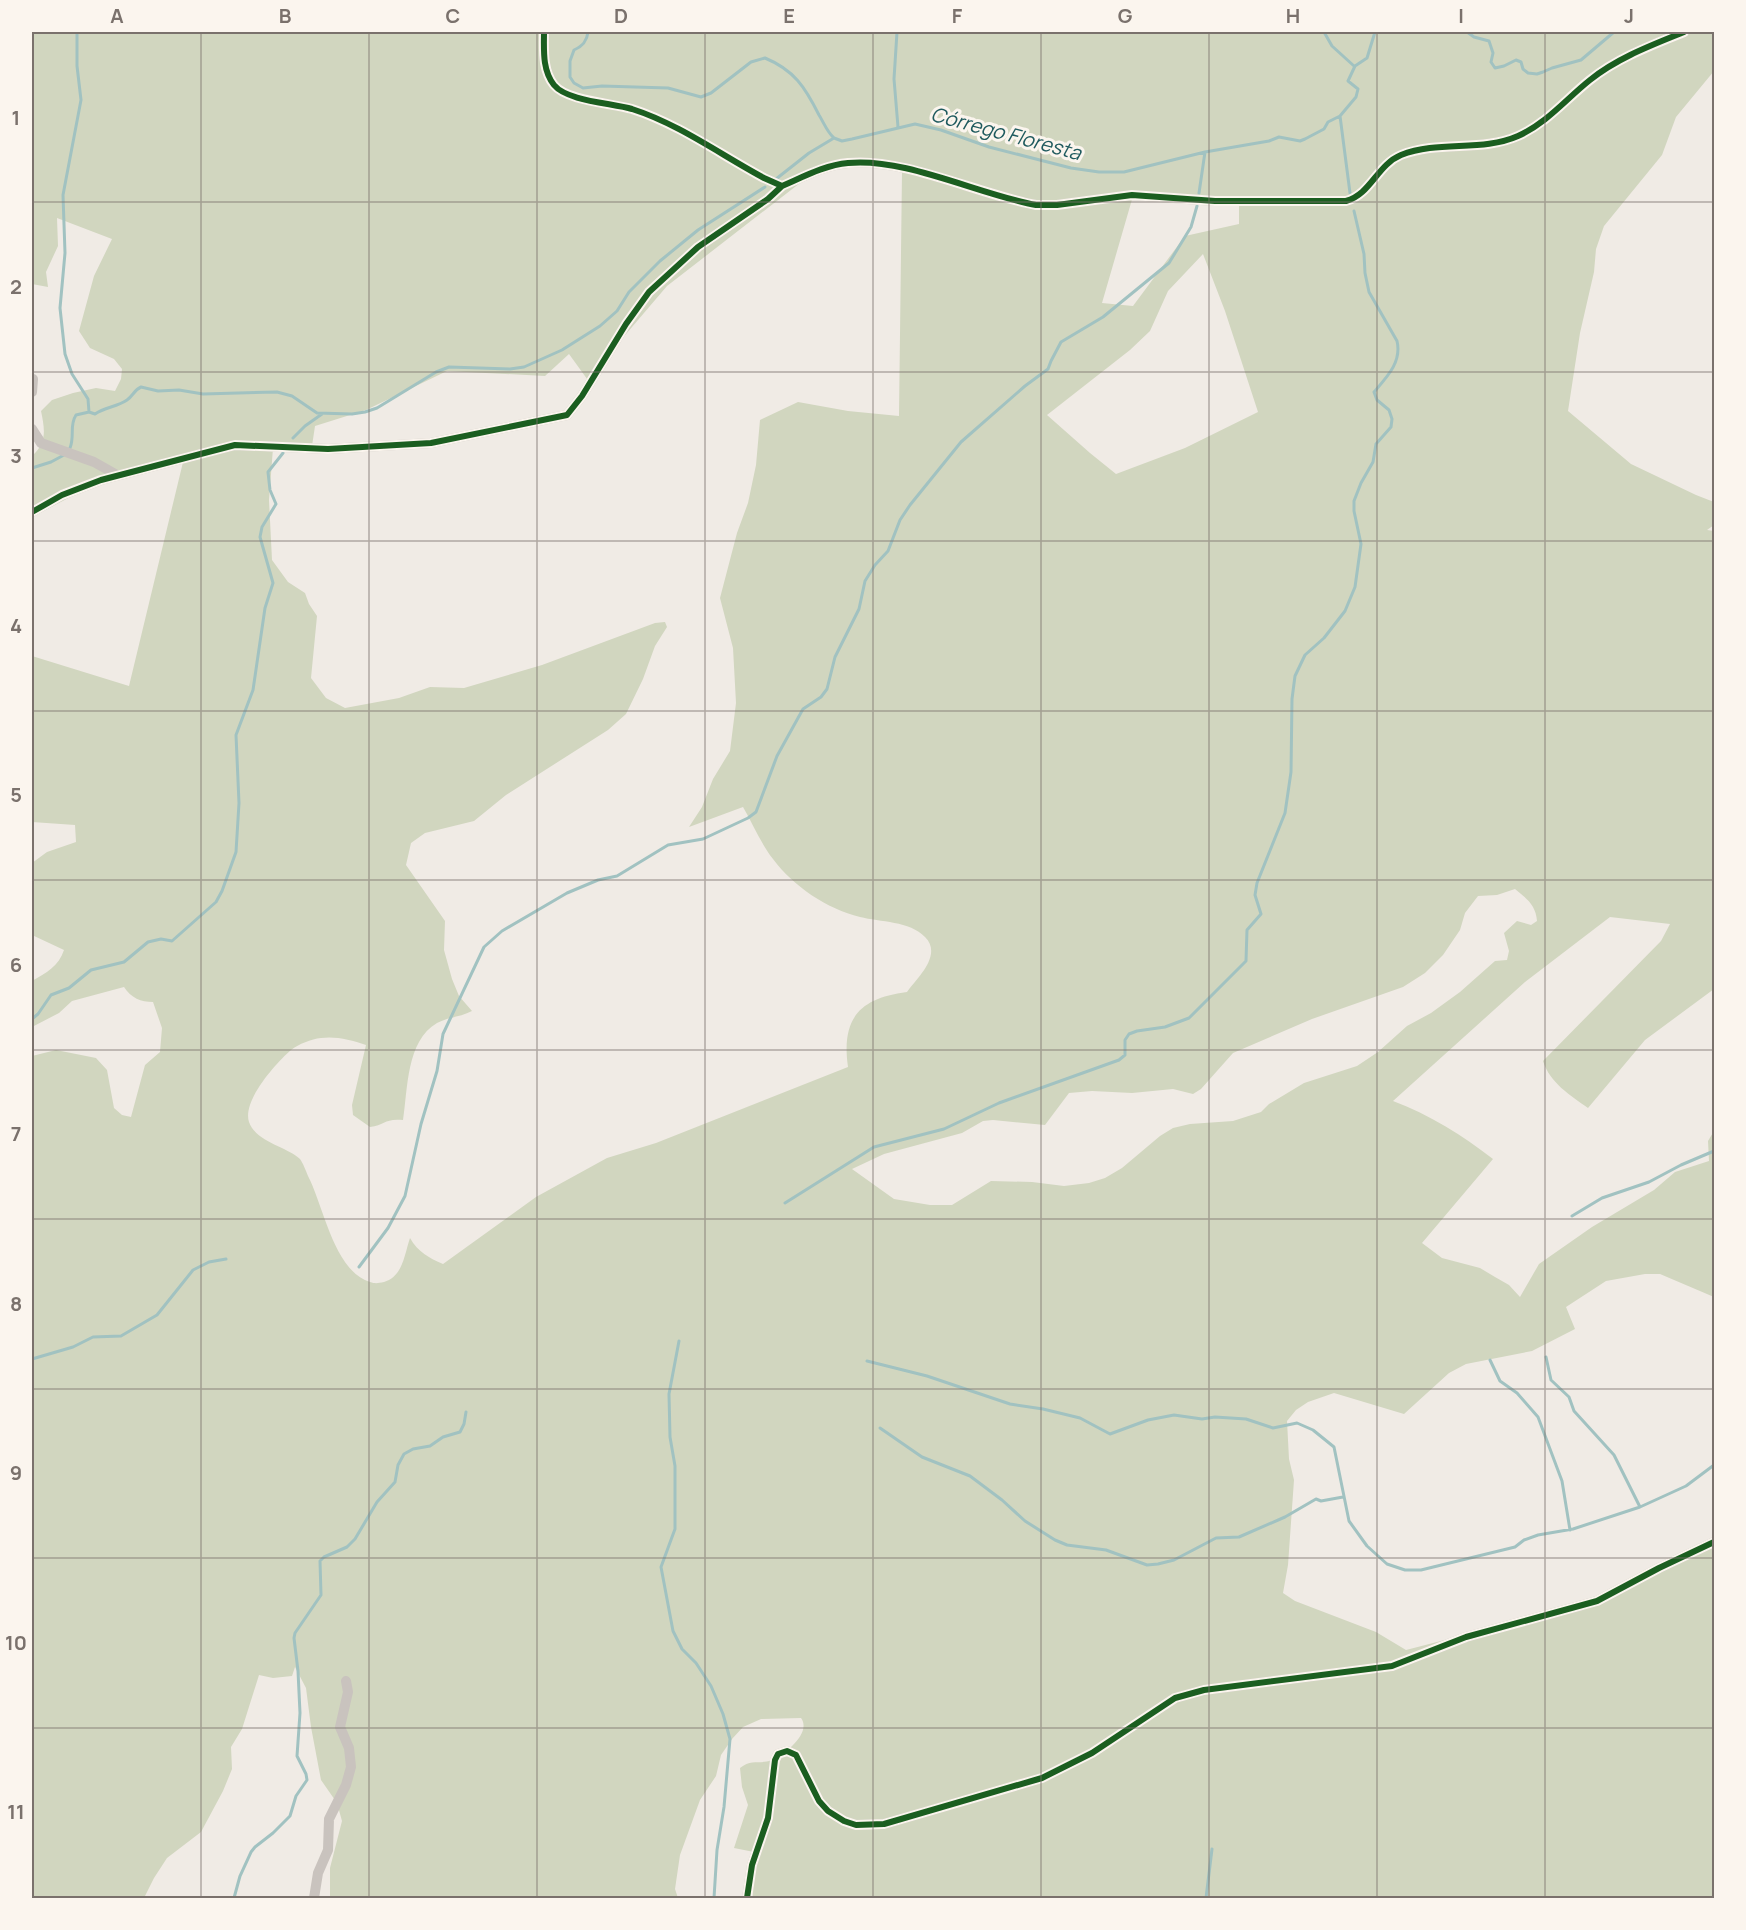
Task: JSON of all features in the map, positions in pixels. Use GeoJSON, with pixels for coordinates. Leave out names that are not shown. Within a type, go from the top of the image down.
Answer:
{"type":"FeatureCollection","features":[{"type":"Feature","properties":{"kind":"street"},"geometry":{"type":"LineString","coordinates":[[544,32],[546,69],[554,85],[560,91],[567,95],[610,103],[654,118],[782,186]]}},
{"type":"Feature","properties":{"kind":"street"},"geometry":{"type":"LineString","coordinates":[[32,512],[62,495],[117,475],[235,445],[327,449],[431,442],[567,415],[582,396],[626,324],[649,292],[698,247],[782,186],[813,172],[847,163],[903,168],[1036,205],[1057,205],[1132,195],[1215,201],[1347,201],[1364,192],[1382,168],[1398,157],[1437,147],[1492,143],[1531,130],[1592,78],[1637,51],[1684,32]]}},
{"type":"Feature","properties":{"kind":"street"},"geometry":{"type":"LineString","coordinates":[[32,392],[33,379]]}},
{"type":"Feature","properties":{"kind":"street"},"geometry":{"type":"LineString","coordinates":[[32,429],[41,443],[94,462],[117,475]]}},
{"type":"Feature","properties":{"kind":"street"},"geometry":{"type":"LineString","coordinates":[[747,1899],[752,1864],[768,1818],[775,1760],[780,1753],[791,1751],[796,1755],[819,1801],[828,1811],[844,1821],[870,1826],[899,1821],[1042,1778],[1092,1753],[1185,1694],[1392,1666],[1466,1636],[1586,1605],[1714,1542]]}},
{"type":"Feature","properties":{"kind":"street"},"geometry":{"type":"LineString","coordinates":[[314,1899],[318,1873],[328,1850],[329,1818],[346,1785],[351,1767],[349,1748],[340,1727],[348,1692],[346,1681]]}},
{"type":"Feature","properties":{"kind":"green space"},"geometry":{"type":"Polygon","coordinates":[[[32,32],[1714,32],[1714,71],[1676,117],[1662,155],[1604,226],[1596,249],[1594,272],[1580,333],[1568,411],[1631,464],[1714,502],[1714,525],[1707,530],[1714,531],[1714,989],[1645,1040],[1588,1108],[1550,1076],[1543,1061],[1661,941],[1670,924],[1610,917],[1525,982],[1393,1101],[1445,1126],[1493,1159],[1422,1243],[1442,1258],[1480,1268],[1509,1285],[1520,1297],[1539,1264],[1592,1227],[1654,1190],[1675,1172],[1709,1161],[1708,1141],[1714,1131],[1714,1297],[1660,1274],[1645,1274],[1606,1281],[1566,1307],[1575,1329],[1532,1351],[1466,1364],[1449,1373],[1404,1414],[1334,1393],[1308,1402],[1296,1410],[1287,1421],[1289,1459],[1294,1480],[1288,1565],[1283,1593],[1295,1601],[1376,1632],[1406,1650],[1596,1601],[1714,1543],[1714,1898],[753,1898],[753,1876],[759,1853],[734,1848],[748,1805],[742,1787],[740,1768],[752,1762],[772,1760],[784,1753],[803,1730],[801,1718],[761,1719],[743,1727],[721,1755],[716,1776],[700,1800],[680,1855],[675,1889],[678,1898],[330,1898],[330,1868],[342,1821],[337,1803],[321,1780],[306,1688],[295,1667],[292,1676],[273,1678],[259,1675],[242,1729],[231,1747],[232,1769],[223,1791],[201,1832],[167,1858],[144,1898],[32,1898],[32,1056],[56,1050],[96,1058],[107,1070],[114,1108],[122,1115],[131,1117],[145,1065],[160,1052],[162,1028],[153,1002],[137,999],[124,987],[72,1001],[59,1013],[32,1027],[32,981],[55,965],[64,950],[32,935],[32,863],[47,852],[76,842],[75,825],[32,822],[32,656],[129,686],[184,458],[101,481],[32,517],[32,456],[44,436],[41,411],[52,400],[73,393],[96,388],[115,391],[121,379],[122,369],[114,359],[90,348],[79,331],[94,276],[112,239],[57,218],[58,246],[46,272],[48,287],[32,284],[32,32]],[[849,162],[809,176],[667,286],[609,354],[590,383],[569,354],[545,376],[447,371],[366,410],[315,426],[312,446],[273,448],[269,500],[272,560],[288,582],[305,593],[317,616],[311,678],[326,698],[345,708],[399,698],[430,687],[464,688],[542,665],[655,623],[665,622],[667,627],[655,646],[643,679],[626,714],[608,730],[506,795],[474,821],[425,833],[411,843],[406,865],[445,921],[444,950],[452,979],[459,996],[472,1011],[437,1023],[419,1041],[410,1067],[403,1120],[392,1120],[370,1127],[353,1115],[352,1105],[366,1045],[338,1038],[313,1039],[291,1050],[269,1073],[250,1104],[249,1122],[253,1129],[258,1135],[300,1159],[339,1252],[358,1276],[370,1282],[384,1282],[395,1275],[402,1265],[410,1238],[424,1254],[443,1264],[536,1197],[607,1158],[656,1143],[848,1067],[848,1035],[857,1013],[877,999],[907,992],[930,959],[930,944],[919,932],[903,925],[848,913],[823,902],[801,887],[781,869],[769,853],[743,807],[689,827],[702,807],[713,779],[730,751],[736,703],[733,648],[720,598],[737,533],[748,503],[756,465],[760,420],[798,402],[848,411],[899,416],[902,172],[849,162]],[[1133,196],[1102,303],[1133,306],[1185,236],[1239,224],[1239,199],[1133,196]],[[1203,254],[1168,291],[1150,331],[1130,350],[1047,415],[1116,474],[1185,448],[1258,412],[1225,311],[1203,254]],[[1515,889],[1497,895],[1478,896],[1465,913],[1460,930],[1443,955],[1425,973],[1403,987],[1312,1019],[1233,1053],[1201,1089],[1193,1094],[1173,1089],[1132,1093],[1092,1091],[1069,1093],[1045,1125],[983,1121],[962,1133],[884,1154],[852,1169],[894,1199],[930,1205],[952,1205],[991,1181],[1032,1182],[1064,1186],[1089,1183],[1105,1178],[1122,1168],[1173,1128],[1190,1124],[1233,1121],[1261,1112],[1269,1104],[1304,1083],[1357,1066],[1378,1052],[1407,1026],[1431,1013],[1460,992],[1495,961],[1507,960],[1509,951],[1504,933],[1517,921],[1531,925],[1537,921],[1530,902],[1515,889]]]}},
{"type":"Feature","properties":{"kind":"waterway"},"geometry":{"type":"LineString","coordinates":[[77,32],[77,66],[81,100],[63,195],[65,253],[60,308],[65,354],[72,374],[88,399],[89,412]]}},
{"type":"Feature","properties":{"kind":"waterway"},"geometry":{"type":"LineString","coordinates":[[588,32],[586,41],[574,50],[570,61],[570,77],[574,83],[583,88],[602,86],[668,88],[701,97],[711,93],[751,62],[765,58],[784,68],[798,80],[834,138]]}},
{"type":"Feature","properties":{"kind":"waterway"},"geometry":{"type":"LineString","coordinates":[[897,32],[894,79],[898,127]]}},
{"type":"Feature","properties":{"kind":"waterway"},"geometry":{"type":"LineString","coordinates":[[1324,32],[1332,46],[1354,66]]}},
{"type":"Feature","properties":{"kind":"waterway","name":"Córrego Floresta"},"geometry":{"type":"LineString","coordinates":[[1355,66],[1367,58],[1375,32]]}},
{"type":"Feature","properties":{"kind":"waterway","name":"Córrego Floresta"},"geometry":{"type":"LineString","coordinates":[[1467,32],[1474,37],[1489,41],[1493,53],[1491,62],[1495,68],[1516,60],[1521,62],[1523,69],[1528,73],[1537,74],[1581,60],[1614,32]]}},
{"type":"Feature","properties":{"kind":"waterway","name":"Córrego Floresta"},"geometry":{"type":"LineString","coordinates":[[776,179],[809,153],[834,138],[842,141],[915,124],[941,130],[989,147],[1071,168],[1099,172],[1124,172],[1279,137],[1300,141],[1324,129],[1328,122],[1340,116],[1356,97],[1358,89],[1348,81],[1355,66]]}},
{"type":"Feature","properties":{"kind":"waterway"},"geometry":{"type":"LineString","coordinates":[[1340,116],[1350,193]]}},
{"type":"Feature","properties":{"kind":"waterway"},"geometry":{"type":"LineString","coordinates":[[1199,193],[1205,152]]}},
{"type":"Feature","properties":{"kind":"waterway","name":"Córrego Floresta"},"geometry":{"type":"LineString","coordinates":[[70,448],[76,415],[89,412],[95,414],[119,404],[141,387],[158,391],[179,390],[203,394],[277,392],[292,396],[317,413],[352,414],[377,408],[436,372],[449,367],[510,369],[524,367],[562,350],[600,326],[617,311],[629,292],[660,261],[698,230],[765,187]]}},
{"type":"Feature","properties":{"kind":"waterway"},"geometry":{"type":"LineString","coordinates":[[359,1267],[388,1228],[405,1196],[421,1124],[437,1071],[443,1034],[484,947],[502,931],[567,893],[598,880],[617,876],[668,845],[703,839],[756,812],[777,756],[803,709],[821,697],[827,689],[835,657],[859,609],[865,581],[888,551],[900,520],[910,505],[961,442],[1048,369],[1061,342],[1103,317],[1169,263],[1191,227],[1197,206]]}},
{"type":"Feature","properties":{"kind":"waterway"},"geometry":{"type":"LineString","coordinates":[[785,1203],[874,1147],[944,1129],[999,1103],[1119,1060],[1125,1055],[1125,1040],[1129,1034],[1165,1027],[1189,1018],[1246,961],[1247,930],[1261,914],[1255,895],[1257,883],[1285,813],[1291,772],[1292,699],[1295,676],[1305,655],[1324,638],[1345,611],[1355,587],[1361,544],[1354,501],[1373,462],[1376,444],[1391,427],[1392,419],[1389,410],[1377,400],[1374,392],[1395,362],[1397,341],[1369,292],[1364,254],[1354,211]]}},
{"type":"Feature","properties":{"kind":"waterway"},"geometry":{"type":"LineString","coordinates":[[293,438],[322,414]]}},
{"type":"Feature","properties":{"kind":"waterway"},"geometry":{"type":"LineString","coordinates":[[32,1019],[51,995],[69,988],[91,970],[124,962],[148,942],[161,939],[172,941],[216,902],[222,891],[236,852],[239,803],[236,735],[253,690],[265,608],[273,583],[260,537],[262,527],[276,504],[270,490],[268,472],[283,453]]}},
{"type":"Feature","properties":{"kind":"waterway","name":"Córrego Floresta"},"geometry":{"type":"LineString","coordinates":[[32,468],[64,455]]}},
{"type":"Feature","properties":{"kind":"waterway"},"geometry":{"type":"LineString","coordinates":[[1572,1216],[1602,1198],[1649,1182],[1714,1151]]}},
{"type":"Feature","properties":{"kind":"waterway"},"geometry":{"type":"LineString","coordinates":[[32,1359],[73,1347],[93,1337],[121,1336],[157,1315],[193,1270],[209,1262],[226,1259]]}},
{"type":"Feature","properties":{"kind":"waterway"},"geometry":{"type":"LineString","coordinates":[[679,1341],[669,1394],[670,1437],[675,1466],[675,1529],[661,1567],[673,1631],[682,1649],[696,1663],[711,1686],[723,1714],[730,1739],[724,1807],[717,1850],[714,1898]]}},
{"type":"Feature","properties":{"kind":"waterway"},"geometry":{"type":"LineString","coordinates":[[1546,1357],[1551,1380],[1569,1397],[1574,1411],[1614,1455],[1640,1507]]}},
{"type":"Feature","properties":{"kind":"waterway"},"geometry":{"type":"LineString","coordinates":[[1490,1360],[1500,1381],[1517,1393],[1538,1417],[1562,1481],[1570,1530]]}},
{"type":"Feature","properties":{"kind":"waterway"},"geometry":{"type":"LineString","coordinates":[[867,1361],[927,1376],[1010,1404],[1080,1418],[1110,1434],[1148,1420],[1174,1415],[1202,1419],[1215,1417],[1246,1419],[1273,1428],[1297,1423],[1313,1430],[1334,1447],[1349,1521],[1367,1546],[1387,1564],[1405,1570],[1421,1570],[1515,1547],[1524,1540],[1538,1535],[1573,1529],[1640,1507],[1686,1486],[1714,1465]]}},
{"type":"Feature","properties":{"kind":"waterway"},"geometry":{"type":"LineString","coordinates":[[234,1898],[240,1876],[251,1852],[290,1816],[296,1796],[307,1780],[297,1756],[300,1713],[294,1638],[295,1633],[321,1595],[320,1561],[347,1547],[355,1539],[377,1502],[395,1482],[398,1465],[404,1454],[413,1449],[430,1446],[443,1437],[460,1432],[466,1412]]}},
{"type":"Feature","properties":{"kind":"waterway"},"geometry":{"type":"LineString","coordinates":[[880,1428],[922,1457],[970,1476],[1025,1521],[1055,1540],[1067,1545],[1106,1550],[1147,1565],[1174,1560],[1216,1538],[1239,1537],[1285,1517],[1316,1499],[1321,1501],[1343,1497]]}},
{"type":"Feature","properties":{"kind":"waterway"},"geometry":{"type":"LineString","coordinates":[[1206,1898],[1212,1849]]}},
{"type":"Feature","properties":{"kind":"cycle path"},"geometry":{"type":"LineString","coordinates":[[544,32],[547,73],[560,90],[579,98],[632,109],[649,115],[683,131],[782,186],[831,166],[870,163],[917,171],[1036,205],[1057,205],[1132,195],[1215,201],[1346,201],[1362,192],[1386,165],[1401,155],[1430,148],[1490,144],[1518,136],[1547,118],[1600,72],[1635,53],[1684,32]]}},
{"type":"Feature","properties":{"kind":"cycle path"},"geometry":{"type":"LineString","coordinates":[[32,512],[62,495],[101,480],[235,445],[328,449],[431,443],[567,415],[582,396],[626,324],[649,292],[698,247],[768,199],[782,186]]}},
{"type":"Feature","properties":{"kind":"cycle path"},"geometry":{"type":"LineString","coordinates":[[747,1898],[752,1865],[768,1818],[775,1760],[778,1754],[787,1751],[796,1755],[819,1801],[828,1811],[856,1825],[884,1824],[1042,1778],[1092,1753],[1175,1698],[1204,1690],[1392,1666],[1466,1637],[1597,1601],[1714,1542]]}}]}
